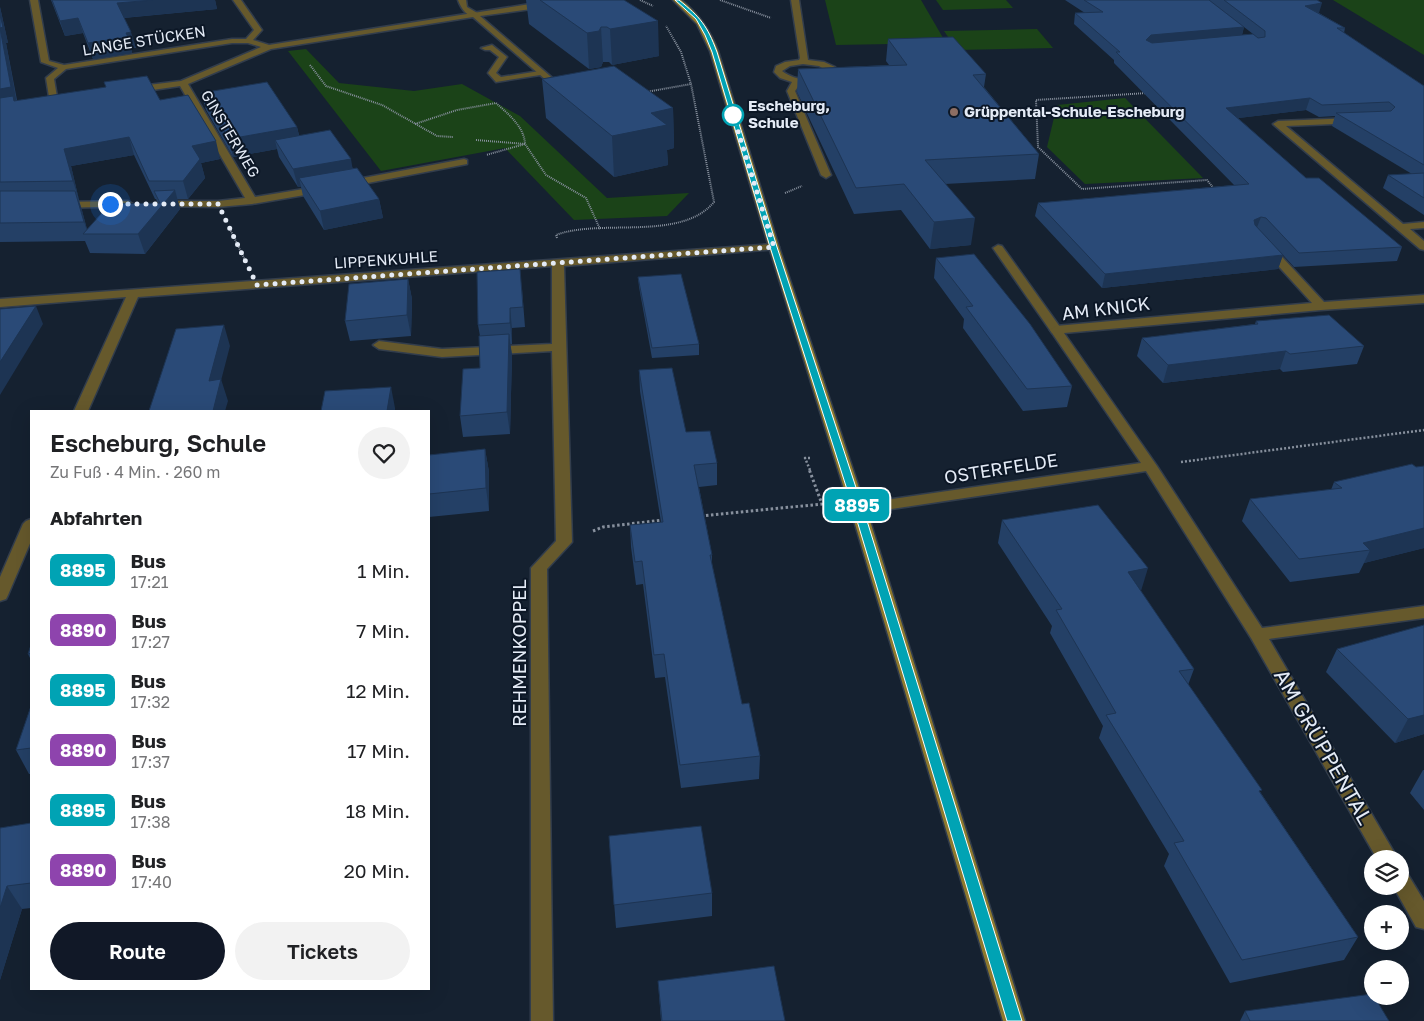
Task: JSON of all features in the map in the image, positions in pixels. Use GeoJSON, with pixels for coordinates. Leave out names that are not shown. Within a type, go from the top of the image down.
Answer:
{"type":"FeatureCollection","features":[{"type":"Feature","properties":{"kind":"main road"},"geometry":{"type":"LineString","coordinates":[[677,0],[698,18],[708,35],[714,52],[858,509],[1014,1021]]}},
{"type":"Feature","properties":{"kind":"main road"},"geometry":{"type":"LineString","coordinates":[[697,4],[698,18]]}},
{"type":"Feature","properties":{"kind":"street"},"geometry":{"type":"LineString","coordinates":[[34,0],[45,62],[64,67]]}},
{"type":"Feature","properties":{"kind":"street"},"geometry":{"type":"LineString","coordinates":[[236,0],[258,30],[248,41]]}},
{"type":"Feature","properties":{"kind":"street"},"geometry":{"type":"LineString","coordinates":[[462,0],[464,8],[476,16],[540,72],[565,90]]}},
{"type":"Feature","properties":{"kind":"street","name":"LANGE STÜCKEN"},"geometry":{"type":"LineString","coordinates":[[127,91],[182,83],[270,46],[582,0]]}},
{"type":"Feature","properties":{"kind":"street"},"geometry":{"type":"LineString","coordinates":[[795,0],[804,58],[803,62]]}},
{"type":"Feature","properties":{"kind":"street","name":"LANGE STÜCKEN"},"geometry":{"type":"LineString","coordinates":[[54,103],[50,78],[64,67],[232,41],[248,41],[270,46]]}},
{"type":"Feature","properties":{"kind":"street"},"geometry":{"type":"LineString","coordinates":[[485,48],[492,47],[503,57],[492,73],[499,80],[540,72]]}},
{"type":"Feature","properties":{"kind":"street"},"geometry":{"type":"LineString","coordinates":[[803,62],[824,65],[832,69],[833,73],[822,80],[798,80],[782,76],[778,70],[784,65],[803,62]]}},
{"type":"Feature","properties":{"kind":"street"},"geometry":{"type":"LineString","coordinates":[[798,80],[791,91],[826,176]]}},
{"type":"Feature","properties":{"kind":"street","name":"GINSTERWEG"},"geometry":{"type":"LineString","coordinates":[[182,83],[252,201]]}},
{"type":"Feature","properties":{"kind":"street"},"geometry":{"type":"LineString","coordinates":[[1364,120],[1278,124],[1424,247]]}},
{"type":"Feature","properties":{"kind":"street"},"geometry":{"type":"LineString","coordinates":[[48,205],[218,204],[252,201],[464,162]]}},
{"type":"Feature","properties":{"kind":"street"},"geometry":{"type":"LineString","coordinates":[[1402,227],[1424,226]]}},
{"type":"Feature","properties":{"kind":"street"},"geometry":{"type":"LineString","coordinates":[[1256,235],[1321,306]]}},
{"type":"Feature","properties":{"kind":"street","name":"LIPPENKUHLE"},"geometry":{"type":"LineString","coordinates":[[0,303],[774,247]]}},
{"type":"Feature","properties":{"kind":"street"},"geometry":{"type":"LineString","coordinates":[[998,248],[1056,330]]}},
{"type":"Feature","properties":{"kind":"street"},"geometry":{"type":"LineString","coordinates":[[558,264],[564,542]]}},
{"type":"Feature","properties":{"kind":"street"},"geometry":{"type":"LineString","coordinates":[[81,410],[133,294]]}},
{"type":"Feature","properties":{"kind":"street","name":"AM KNICK"},"geometry":{"type":"LineString","coordinates":[[1150,466],[1056,330],[1321,306],[1424,299]]}},
{"type":"Feature","properties":{"kind":"street"},"geometry":{"type":"LineString","coordinates":[[379,345],[442,353],[559,347]]}},
{"type":"Feature","properties":{"kind":"street","name":"OSTERFELDE"},"geometry":{"type":"LineString","coordinates":[[858,509],[1150,466]]}},
{"type":"Feature","properties":{"kind":"street","name":"AM GRÜPPENTAL"},"geometry":{"type":"LineString","coordinates":[[1150,466],[1258,635],[1383,850]]}},
{"type":"Feature","properties":{"kind":"street"},"geometry":{"type":"LineString","coordinates":[[0,595],[30,526]]}},
{"type":"Feature","properties":{"kind":"street","name":"REHMENKOPPEL"},"geometry":{"type":"LineString","coordinates":[[542,1021],[539,568],[564,542]]}},
{"type":"Feature","properties":{"kind":"street"},"geometry":{"type":"LineString","coordinates":[[1258,635],[1424,612]]}},
{"type":"Feature","properties":{"kind":"street"},"geometry":{"type":"LineString","coordinates":[[1409,894],[1424,920]]}},
{"type":"Feature","properties":{"kind":"path"},"geometry":{"type":"LineString","coordinates":[[640,0],[655,8]]}},
{"type":"Feature","properties":{"kind":"path"},"geometry":{"type":"LineString","coordinates":[[720,0],[771,18]]}},
{"type":"Feature","properties":{"kind":"path"},"geometry":{"type":"LineString","coordinates":[[558,264],[556,235],[569,230],[680,222],[700,215],[713,206],[714,202],[691,84],[681,52],[664,22]]}},
{"type":"Feature","properties":{"kind":"path"},"geometry":{"type":"LineString","coordinates":[[293,43],[326,86],[382,105],[437,136],[457,138]]}},
{"type":"Feature","properties":{"kind":"path"},"geometry":{"type":"LineString","coordinates":[[640,94],[691,84]]}},
{"type":"Feature","properties":{"kind":"path"},"geometry":{"type":"LineString","coordinates":[[1155,92],[1036,100],[1038,147],[1082,189],[1206,180],[1219,194]]}},
{"type":"Feature","properties":{"kind":"path"},"geometry":{"type":"LineString","coordinates":[[415,124],[457,110],[496,103],[511,117],[526,139],[525,144],[546,175],[586,198],[600,228]]}},
{"type":"Feature","properties":{"kind":"path"},"geometry":{"type":"LineString","coordinates":[[476,140],[525,144]]}},
{"type":"Feature","properties":{"kind":"path"},"geometry":{"type":"LineString","coordinates":[[464,162],[525,144]]}},
{"type":"Feature","properties":{"kind":"path"},"geometry":{"type":"LineString","coordinates":[[761,201],[779,196],[826,176]]}},
{"type":"Feature","properties":{"kind":"path"},"geometry":{"type":"LineString","coordinates":[[218,204],[257,285]]}},
{"type":"Feature","properties":{"kind":"path"},"geometry":{"type":"LineString","coordinates":[[1150,466],[1424,430]]}},
{"type":"Feature","properties":{"kind":"path"},"geometry":{"type":"LineString","coordinates":[[692,517],[822,504],[805,458],[815,457]]}},
{"type":"Feature","properties":{"kind":"path"},"geometry":{"type":"LineString","coordinates":[[564,542],[603,527],[672,519]]}},
{"type":"Feature","properties":{"kind":"green space"},"geometry":{"type":"Polygon","coordinates":[[[825,0],[921,0],[946,43],[836,45],[825,0]]]}},
{"type":"Feature","properties":{"kind":"green space"},"geometry":{"type":"Polygon","coordinates":[[[936,0],[1006,0],[1013,8],[943,10],[936,0]]]}},
{"type":"Feature","properties":{"kind":"green space"},"geometry":{"type":"Polygon","coordinates":[[[1333,0],[1424,0],[1424,55],[1333,0]]]}},
{"type":"Feature","properties":{"kind":"green space"},"geometry":{"type":"Polygon","coordinates":[[[1037,29],[1053,48],[957,50],[944,31],[1037,29]]]}},
{"type":"Feature","properties":{"kind":"green space"},"geometry":{"type":"Polygon","coordinates":[[[306,49],[339,83],[414,91],[462,84],[520,116],[607,198],[689,193],[667,216],[574,220],[505,148],[381,171],[288,51],[306,49]]]}},
{"type":"Feature","properties":{"kind":"green space"},"geometry":{"type":"Polygon","coordinates":[[[1125,98],[1203,178],[1085,184],[1047,147],[1057,105],[1125,98]]]}},
{"type":"Feature","properties":{"kind":"building"},"geometry":{"type":"Polygon","coordinates":[[[52,0],[153,0],[117,3],[131,32],[126,33],[128,37],[88,43],[78,18],[60,21],[52,0]]]}},
{"type":"Feature","properties":{"kind":"building"},"geometry":{"type":"Polygon","coordinates":[[[540,0],[624,0],[658,21],[610,29],[601,27],[599,31],[587,33],[540,0]]]}},
{"type":"Feature","properties":{"kind":"building"},"geometry":{"type":"Polygon","coordinates":[[[1084,0],[1209,0],[1244,27],[1151,35],[1146,40],[1152,43],[1253,34],[1258,38],[1265,37],[1265,31],[1224,0],[1317,0],[1322,3],[1305,6],[1345,28],[1337,28],[1424,86],[1424,165],[1336,113],[1391,111],[1395,107],[1389,102],[1322,105],[1310,98],[1226,108],[1306,178],[1319,178],[1402,247],[1299,253],[1266,218],[1261,217],[1254,220],[1255,225],[1283,255],[1105,274],[1038,203],[1249,184],[1116,52],[1120,52],[1075,13],[1103,12],[1084,0]]]}},
{"type":"Feature","properties":{"kind":"building"},"geometry":{"type":"Polygon","coordinates":[[[0,15],[3,27],[0,28],[0,15]]]}},
{"type":"Feature","properties":{"kind":"building"},"geometry":{"type":"Polygon","coordinates":[[[0,28],[11,87],[0,89],[0,28]]]}},
{"type":"Feature","properties":{"kind":"building"},"geometry":{"type":"Polygon","coordinates":[[[953,37],[986,74],[973,75],[1039,154],[925,160],[975,218],[934,222],[904,184],[856,188],[798,69],[907,65],[888,39],[953,37]]]}},
{"type":"Feature","properties":{"kind":"building"},"geometry":{"type":"Polygon","coordinates":[[[614,66],[673,108],[651,113],[667,125],[612,136],[542,79],[614,66]]]}},
{"type":"Feature","properties":{"kind":"building"},"geometry":{"type":"Polygon","coordinates":[[[147,76],[160,100],[188,95],[216,141],[192,146],[200,159],[183,181],[149,181],[129,137],[64,149],[73,181],[0,182],[0,98],[13,96],[14,101],[106,87],[104,82],[147,76]]]}},
{"type":"Feature","properties":{"kind":"building"},"geometry":{"type":"Polygon","coordinates":[[[267,82],[297,127],[229,139],[201,93],[267,82]]]}},
{"type":"Feature","properties":{"kind":"building"},"geometry":{"type":"Polygon","coordinates":[[[330,130],[351,159],[293,169],[275,140],[330,130]]]}},
{"type":"Feature","properties":{"kind":"building"},"geometry":{"type":"Polygon","coordinates":[[[357,168],[379,199],[320,211],[299,178],[357,168]]]}},
{"type":"Feature","properties":{"kind":"building"},"geometry":{"type":"Polygon","coordinates":[[[1424,173],[1424,198],[1388,175],[1424,173]]]}},
{"type":"Feature","properties":{"kind":"building"},"geometry":{"type":"Polygon","coordinates":[[[175,190],[138,234],[83,234],[110,204],[160,203],[154,191],[175,190]]]}},
{"type":"Feature","properties":{"kind":"building"},"geometry":{"type":"Polygon","coordinates":[[[0,191],[75,191],[84,222],[0,223],[0,191]]]}},
{"type":"Feature","properties":{"kind":"building"},"geometry":{"type":"Polygon","coordinates":[[[974,254],[1030,324],[1072,386],[1027,389],[966,307],[973,306],[936,258],[974,254]]]}},
{"type":"Feature","properties":{"kind":"building"},"geometry":{"type":"Polygon","coordinates":[[[520,269],[523,307],[510,308],[510,323],[478,325],[477,272],[520,269]]]}},
{"type":"Feature","properties":{"kind":"building"},"geometry":{"type":"Polygon","coordinates":[[[681,274],[699,344],[652,348],[638,277],[681,274]]]}},
{"type":"Feature","properties":{"kind":"building"},"geometry":{"type":"Polygon","coordinates":[[[408,279],[407,315],[345,321],[349,284],[408,279]]]}},
{"type":"Feature","properties":{"kind":"building"},"geometry":{"type":"Polygon","coordinates":[[[36,306],[0,362],[0,309],[36,306]]]}},
{"type":"Feature","properties":{"kind":"building"},"geometry":{"type":"Polygon","coordinates":[[[1329,315],[1364,346],[1290,354],[1286,351],[1168,365],[1142,338],[1258,324],[1256,321],[1329,315]]]}},
{"type":"Feature","properties":{"kind":"building"},"geometry":{"type":"Polygon","coordinates":[[[224,325],[209,381],[221,379],[213,410],[149,410],[176,329],[224,325]]]}},
{"type":"Feature","properties":{"kind":"building"},"geometry":{"type":"Polygon","coordinates":[[[509,334],[507,412],[460,416],[463,369],[480,368],[479,336],[509,334]]]}},
{"type":"Feature","properties":{"kind":"building"},"geometry":{"type":"Polygon","coordinates":[[[672,368],[686,432],[710,431],[717,463],[694,465],[712,555],[710,555],[742,704],[749,703],[760,756],[680,765],[664,654],[654,655],[642,561],[635,562],[630,525],[663,522],[639,370],[672,368]]]}},
{"type":"Feature","properties":{"kind":"building"},"geometry":{"type":"Polygon","coordinates":[[[391,387],[387,410],[321,410],[325,391],[391,387]]]}},
{"type":"Feature","properties":{"kind":"building"},"geometry":{"type":"Polygon","coordinates":[[[485,449],[486,488],[430,494],[430,455],[485,449]]]}},
{"type":"Feature","properties":{"kind":"building"},"geometry":{"type":"Polygon","coordinates":[[[1412,464],[1416,467],[1424,466],[1424,528],[1363,543],[1370,550],[1299,559],[1250,499],[1342,488],[1334,482],[1412,464]]]}},
{"type":"Feature","properties":{"kind":"building"},"geometry":{"type":"Polygon","coordinates":[[[1098,505],[1148,568],[1128,572],[1194,669],[1179,671],[1262,790],[1259,791],[1358,937],[1242,960],[1174,843],[1184,841],[1106,715],[1116,713],[1056,610],[1062,609],[1002,520],[1098,505]]]}},
{"type":"Feature","properties":{"kind":"building"},"geometry":{"type":"Polygon","coordinates":[[[1424,625],[1424,715],[1408,719],[1337,649],[1424,625]]]}},
{"type":"Feature","properties":{"kind":"building"},"geometry":{"type":"Polygon","coordinates":[[[30,709],[30,748],[16,750],[30,709]]]}},
{"type":"Feature","properties":{"kind":"building"},"geometry":{"type":"Polygon","coordinates":[[[30,823],[30,883],[7,886],[0,908],[0,828],[30,823]]]}},
{"type":"Feature","properties":{"kind":"building"},"geometry":{"type":"Polygon","coordinates":[[[701,826],[712,893],[614,905],[609,836],[701,826]]]}},
{"type":"Feature","properties":{"kind":"building"},"geometry":{"type":"Polygon","coordinates":[[[774,966],[785,1021],[662,1021],[658,981],[774,966]]]}},
{"type":"Feature","properties":{"kind":"building"},"geometry":{"type":"Polygon","coordinates":[[[1364,995],[1364,1005],[1379,1005],[1389,1021],[1250,1021],[1245,1011],[1364,995]]]}},
{"type":"Feature","properties":{"kind":"bus line","name":"8895"},"geometry":{"type":"LineString","coordinates":[[677,0],[698,18],[708,35],[714,52],[863,524],[1014,1021]]}},
{"type":"Feature","properties":{"kind":"place","name":"Grüppental-Schule-Escheburg"},"geometry":{"type":"Point","coordinates":[954,112]}},
{"type":"Feature","properties":{"kind":"place","name":"Escheburg, Schule"},"geometry":{"type":"Point","coordinates":[733,115]}},
{"type":"Feature","properties":{"kind":"route"},"geometry":{"type":"LineString","coordinates":[[110,204],[218,204],[257,285],[774,247],[733,115]]}}]}
